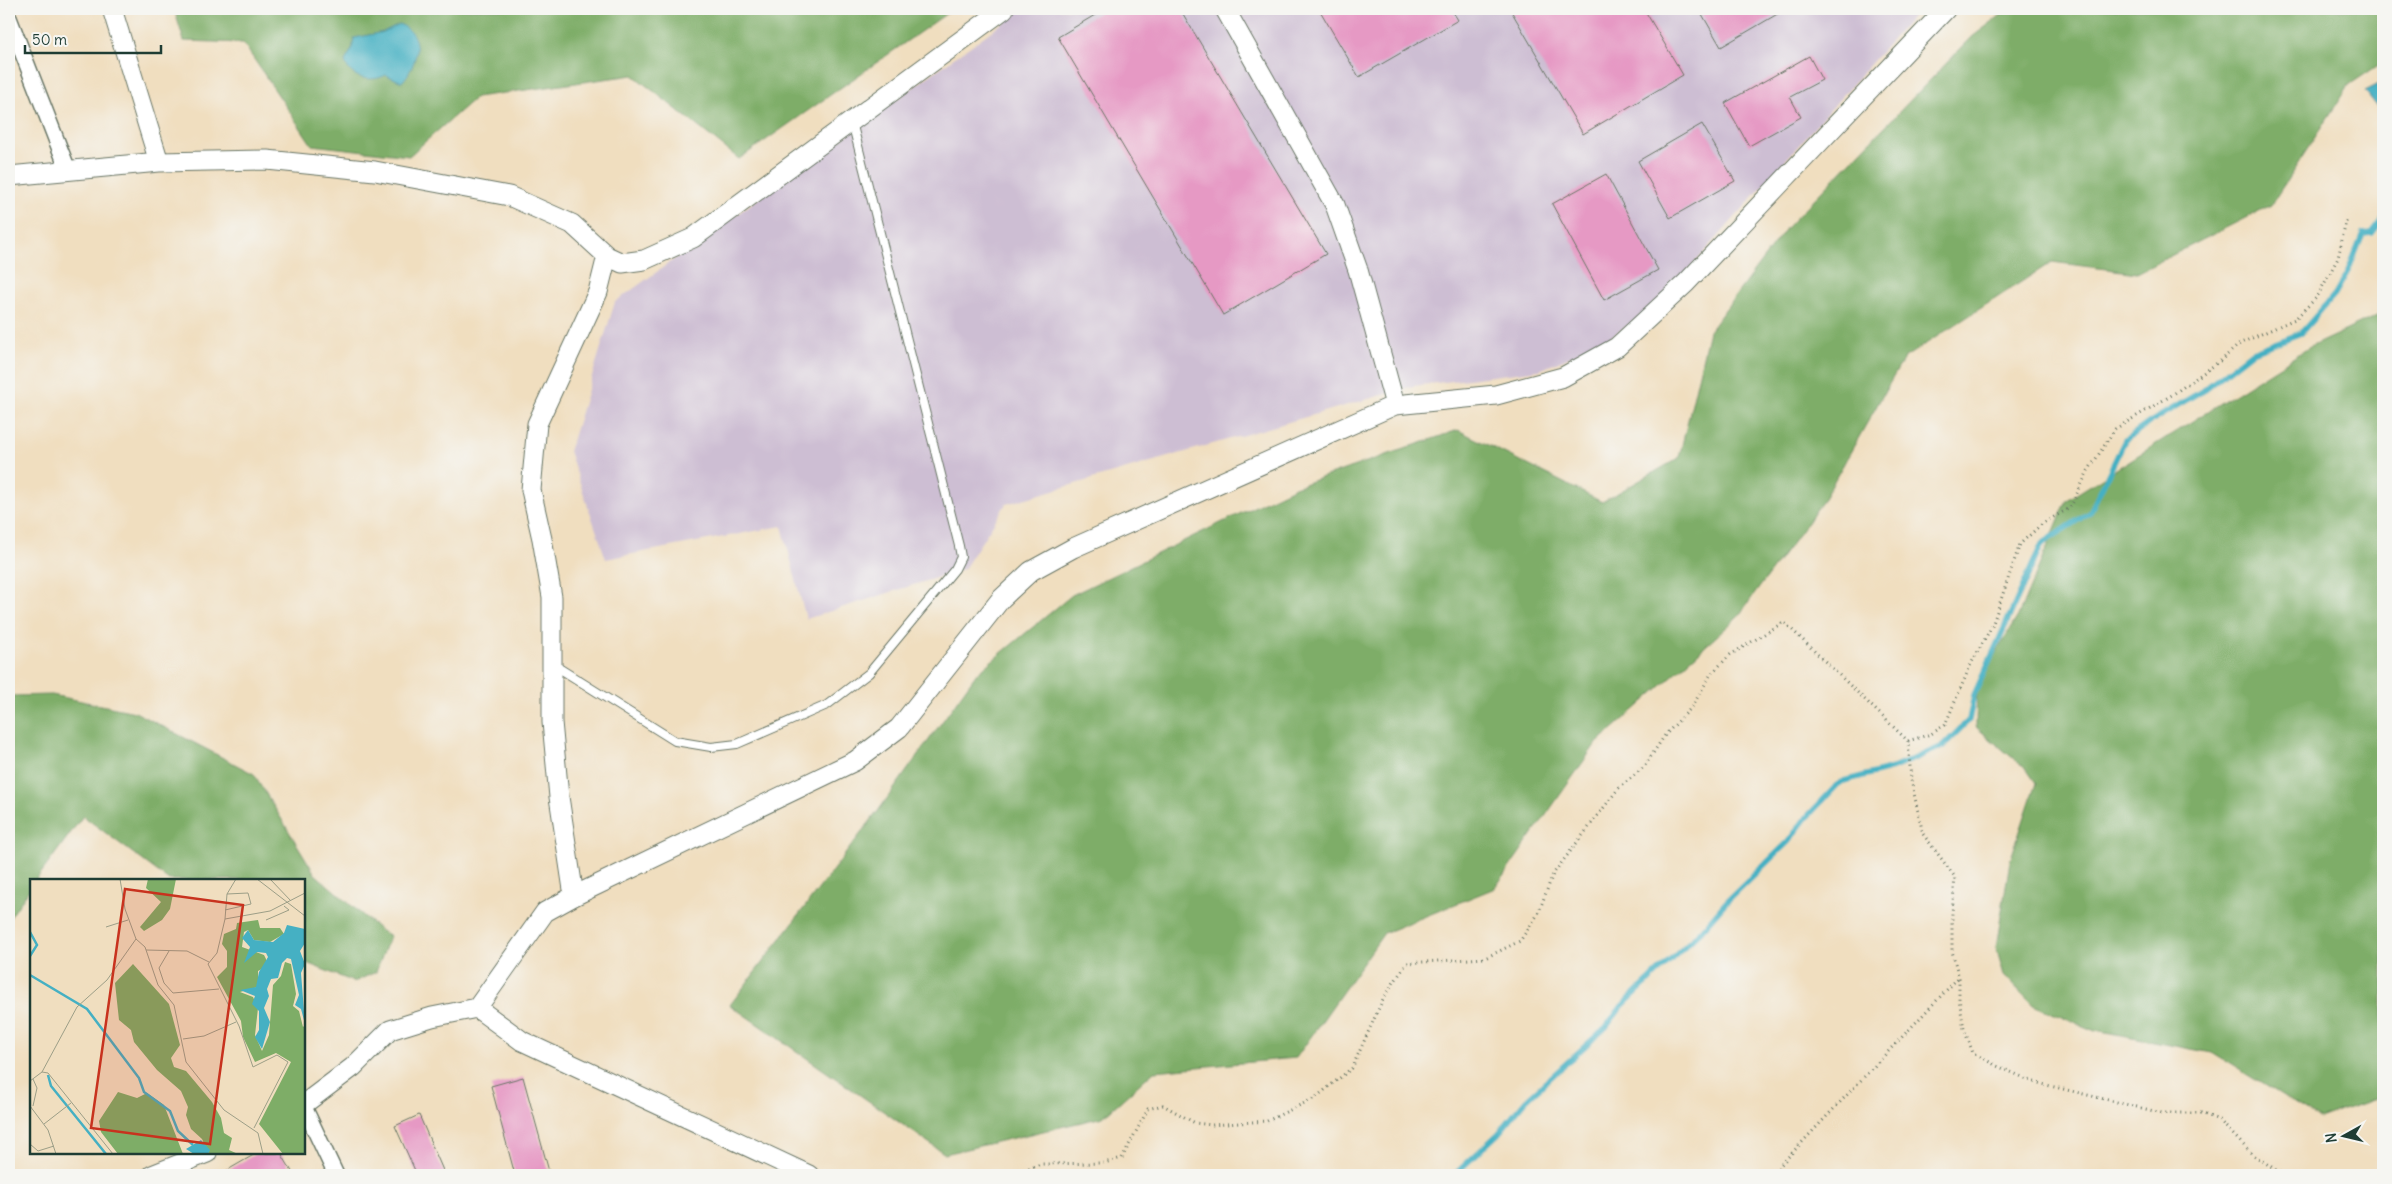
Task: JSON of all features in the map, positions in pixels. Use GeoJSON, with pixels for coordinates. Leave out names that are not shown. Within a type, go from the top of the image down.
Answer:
{"type":"FeatureCollection","features":[{"type":"Feature","properties":{"kind":"street"},"geometry":{"type":"LineString","coordinates":[[112,9],[159,162]]}},
{"type":"Feature","properties":{"kind":"street"},"geometry":{"type":"LineString","coordinates":[[9,176],[159,162],[267,160],[366,170],[509,196],[572,224],[607,256],[622,262],[644,260],[693,238],[1004,9]]}},
{"type":"Feature","properties":{"kind":"street"},"geometry":{"type":"LineString","coordinates":[[1225,9],[1335,205],[1358,270],[1395,405]]}},
{"type":"Feature","properties":{"kind":"street"},"geometry":{"type":"LineString","coordinates":[[305,1105],[353,1067],[390,1030],[432,1017],[477,1008],[545,912],[574,896],[855,761],[899,728],[1001,599],[1031,571],[1073,548],[1395,405],[1496,395],[1563,377],[1617,347],[1686,283],[1946,9]]}},
{"type":"Feature","properties":{"kind":"street"},"geometry":{"type":"LineString","coordinates":[[9,18],[68,170]]}},
{"type":"Feature","properties":{"kind":"street"},"geometry":{"type":"LineString","coordinates":[[574,896],[559,797],[552,722],[552,597],[542,539],[530,490],[537,424],[598,292],[607,256]]}},
{"type":"Feature","properties":{"kind":"street"},"geometry":{"type":"LineString","coordinates":[[477,1008],[522,1041],[809,1175]]}},
{"type":"Feature","properties":{"kind":"street"},"geometry":{"type":"LineString","coordinates":[[305,1108],[336,1175]]}},
{"type":"Feature","properties":{"kind":"street"},"geometry":{"type":"LineString","coordinates":[[152,1175],[204,1154]]}},
{"type":"Feature","properties":{"kind":"lane"},"geometry":{"type":"LineString","coordinates":[[552,664],[675,740],[711,748],[737,744],[827,705],[869,674],[955,569],[961,558],[959,546],[852,122]]}},
{"type":"Feature","properties":{"kind":"path"},"geometry":{"type":"LineString","coordinates":[[1908,741],[1931,734],[1945,725],[1971,664],[1992,626],[2020,544],[2043,523],[2070,508],[2088,471],[2115,429],[2172,395],[2220,361],[2241,343],[2295,319],[2317,298],[2338,258],[2347,216]]}},
{"type":"Feature","properties":{"kind":"path"},"geometry":{"type":"LineString","coordinates":[[1017,1175],[1017,1172],[1042,1164],[1104,1163],[1122,1158],[1148,1109],[1163,1105],[1195,1123],[1212,1125],[1267,1121],[1316,1098],[1352,1068],[1384,997],[1407,963],[1485,958],[1520,941],[1538,914],[1552,874],[1618,789],[1644,767],[1665,735],[1692,707],[1711,674],[1730,655],[1784,622],[1908,741],[1911,780],[1923,834],[1955,877],[1952,914],[1952,952],[1959,978],[1959,999],[1964,1029],[1973,1052],[1997,1066],[2034,1082],[2162,1112],[2201,1113],[2219,1120],[2252,1154],[2284,1175]]}},
{"type":"Feature","properties":{"kind":"path"},"geometry":{"type":"LineString","coordinates":[[1771,1175],[1959,978]]}},
{"type":"Feature","properties":{"kind":"shaded area"},"geometry":{"type":"Polygon","coordinates":[[[1022,9],[1919,9],[1656,307],[1602,343],[1540,370],[1413,386],[1006,504],[964,569],[806,619],[782,526],[606,559],[569,451],[615,302],[1022,9]]]}},
{"type":"Feature","properties":{"kind":"green space"},"geometry":{"type":"Polygon","coordinates":[[[174,9],[953,9],[739,159],[633,75],[476,97],[409,156],[312,145],[243,43],[184,41],[174,9]]]}},
{"type":"Feature","properties":{"kind":"green space"},"geometry":{"type":"Polygon","coordinates":[[[2009,9],[2383,9],[2383,62],[2349,85],[2271,205],[2137,273],[2052,262],[1904,358],[1822,502],[1737,618],[1595,745],[1495,888],[1384,933],[1296,1058],[1154,1071],[1103,1117],[945,1154],[730,1005],[878,811],[977,673],[1072,595],[1295,487],[1458,430],[1602,502],[1679,458],[1709,331],[1787,227],[1972,37],[2009,9]]]}},
{"type":"Feature","properties":{"kind":"green space"},"geometry":{"type":"Polygon","coordinates":[[[2383,313],[2383,1096],[2319,1119],[2212,1053],[2095,1031],[2033,1005],[2004,975],[1996,947],[2010,861],[2036,783],[2027,770],[1976,727],[1977,684],[2018,616],[2067,500],[2310,347],[2383,313]]]}},
{"type":"Feature","properties":{"kind":"green space"},"geometry":{"type":"Polygon","coordinates":[[[52,695],[135,712],[254,774],[315,874],[380,930],[390,936],[376,972],[354,982],[305,962],[305,879],[168,879],[83,816],[37,879],[30,879],[30,888],[9,919],[9,696],[52,695]]]}},
{"type":"Feature","properties":{"kind":"water"},"geometry":{"type":"Polygon","coordinates":[[[399,24],[413,35],[416,43],[415,59],[412,68],[402,82],[386,75],[368,79],[351,72],[345,61],[352,49],[354,38],[383,32],[399,24]]]}},
{"type":"Feature","properties":{"kind":"water"},"geometry":{"type":"Polygon","coordinates":[[[2383,82],[2383,114],[2365,91],[2383,82]]]}},
{"type":"Feature","properties":{"kind":"building"},"geometry":{"type":"Polygon","coordinates":[[[1105,9],[1180,9],[1326,254],[1223,315],[1058,37],[1105,9]]]}},
{"type":"Feature","properties":{"kind":"building"},"geometry":{"type":"Polygon","coordinates":[[[1319,9],[1451,9],[1458,20],[1359,77],[1319,9]]]}},
{"type":"Feature","properties":{"kind":"building"},"geometry":{"type":"Polygon","coordinates":[[[1510,9],[1644,9],[1683,75],[1583,134],[1510,9]]]}},
{"type":"Feature","properties":{"kind":"building"},"geometry":{"type":"Polygon","coordinates":[[[1699,9],[1786,9],[1721,47],[1699,9]]]}},
{"type":"Feature","properties":{"kind":"building"},"geometry":{"type":"Polygon","coordinates":[[[1809,56],[1822,80],[1790,97],[1801,117],[1749,146],[1725,103],[1809,56]]]}},
{"type":"Feature","properties":{"kind":"building"},"geometry":{"type":"Polygon","coordinates":[[[1702,124],[1735,181],[1670,218],[1638,161],[1702,124]]]}},
{"type":"Feature","properties":{"kind":"building"},"geometry":{"type":"Polygon","coordinates":[[[1606,174],[1658,270],[1604,300],[1552,204],[1606,174]]]}},
{"type":"Feature","properties":{"kind":"building"},"geometry":{"type":"Polygon","coordinates":[[[523,1077],[550,1175],[515,1175],[491,1086],[523,1077]]]}},
{"type":"Feature","properties":{"kind":"building"},"geometry":{"type":"Polygon","coordinates":[[[419,1115],[445,1175],[417,1175],[395,1126],[419,1115]]]}},
{"type":"Feature","properties":{"kind":"building"},"geometry":{"type":"Polygon","coordinates":[[[255,1154],[282,1154],[294,1175],[219,1175],[255,1154]]]}},
{"type":"Feature","properties":{"kind":"waterway"},"geometry":{"type":"LineString","coordinates":[[1454,1175],[1498,1134],[1526,1100],[1606,1027],[1622,1006],[1701,931],[1726,902],[1788,842],[1805,819],[1840,782],[1893,768],[1943,746],[1969,720],[1974,695],[2042,544],[2090,512],[2125,440],[2150,422],[2205,389],[2252,352],[2301,333],[2335,294],[2348,271],[2363,234],[2372,233],[2383,219]]}}]}
